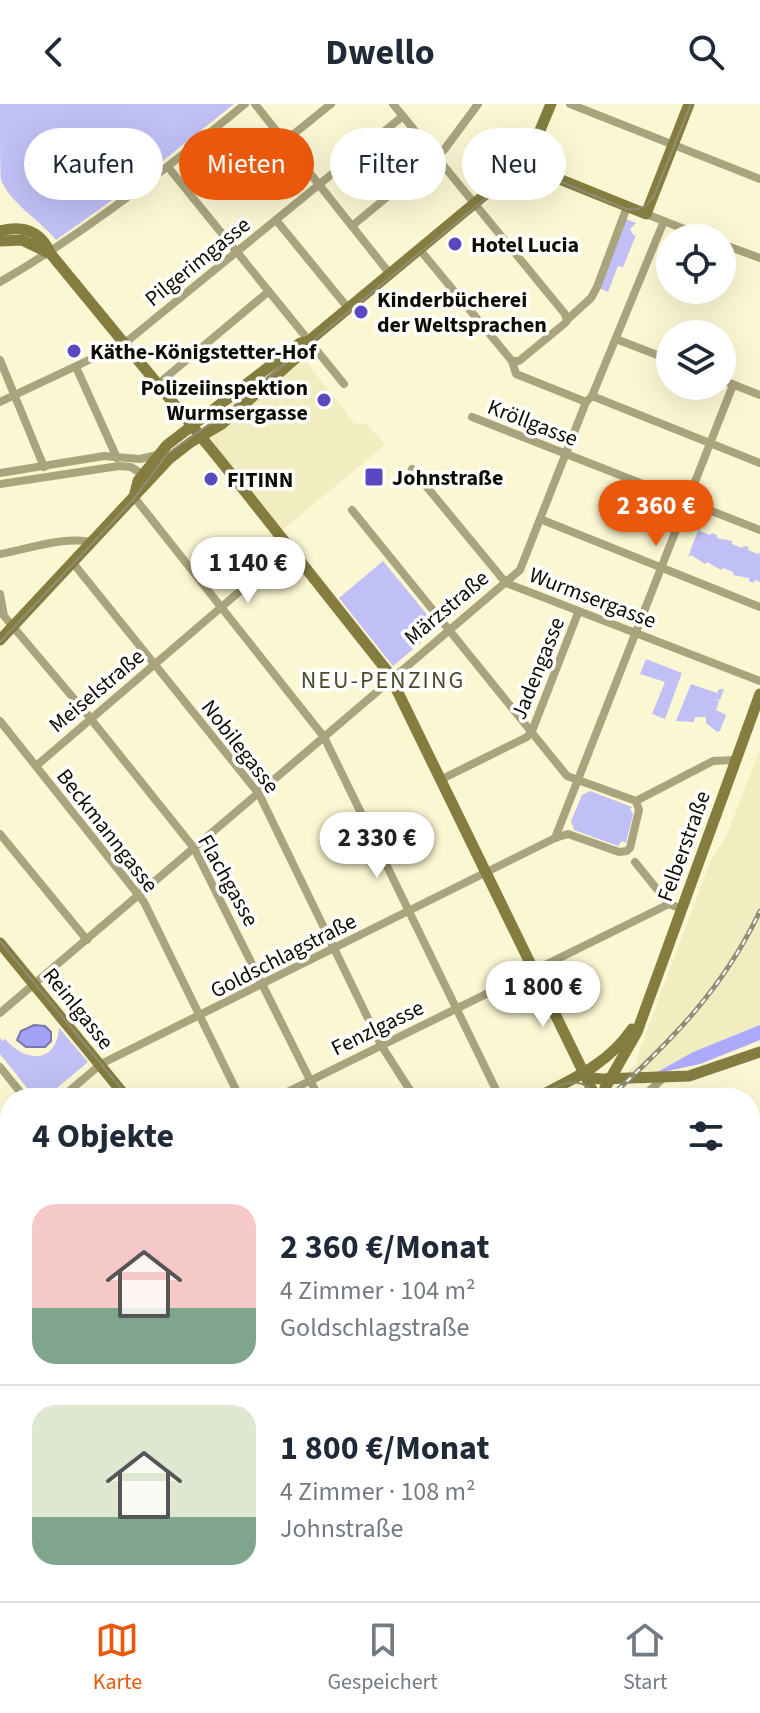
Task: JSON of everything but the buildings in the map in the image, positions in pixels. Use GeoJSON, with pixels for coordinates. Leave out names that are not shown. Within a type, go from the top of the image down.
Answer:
{"type":"FeatureCollection","features":[{"type":"Feature","properties":{"kind":"main road"},"geometry":{"type":"LineString","coordinates":[[541,128],[551,104]]}},
{"type":"Feature","properties":{"kind":"main road"},"geometry":{"type":"LineString","coordinates":[[566,182],[646,214],[689,104]]}},
{"type":"Feature","properties":{"kind":"main road"},"geometry":{"type":"LineString","coordinates":[[147,477],[177,452],[238,411],[305,350],[309,341],[482,200]]}},
{"type":"Feature","properties":{"kind":"main road"},"geometry":{"type":"LineString","coordinates":[[0,231],[18,228],[44,240],[50,253],[201,436],[392,679],[591,1088]]}},
{"type":"Feature","properties":{"kind":"main road"},"geometry":{"type":"LineString","coordinates":[[0,241],[22,240],[50,253]]}},
{"type":"Feature","properties":{"kind":"main road"},"geometry":{"type":"LineString","coordinates":[[0,640],[134,497],[157,455],[300,343],[309,341]]}},
{"type":"Feature","properties":{"kind":"main road","name":"Felberstraße"},"geometry":{"type":"LineString","coordinates":[[610,1079],[637,1032],[760,694]]}},
{"type":"Feature","properties":{"kind":"main road","name":"Reinlgasse"},"geometry":{"type":"LineString","coordinates":[[0,943],[119,1088]]}},
{"type":"Feature","properties":{"kind":"main road","name":"Felberstraße"},"geometry":{"type":"LineString","coordinates":[[555,1088],[602,1063],[620,1047],[643,1012]]}},
{"type":"Feature","properties":{"kind":"main road"},"geometry":{"type":"LineString","coordinates":[[584,1073],[593,1078],[662,1079],[697,1074],[760,1052]]}},
{"type":"Feature","properties":{"kind":"main road"},"geometry":{"type":"LineString","coordinates":[[605,1088],[610,1079]]}},
{"type":"Feature","properties":{"kind":"street"},"geometry":{"type":"LineString","coordinates":[[0,282],[50,253],[168,167],[245,104]]}},
{"type":"Feature","properties":{"kind":"street"},"geometry":{"type":"LineString","coordinates":[[255,104],[274,128]]}},
{"type":"Feature","properties":{"kind":"street"},"geometry":{"type":"LineString","coordinates":[[301,128],[331,104]]}},
{"type":"Feature","properties":{"kind":"street"},"geometry":{"type":"LineString","coordinates":[[393,104],[413,128]]}},
{"type":"Feature","properties":{"kind":"street"},"geometry":{"type":"LineString","coordinates":[[446,147],[478,104]]}},
{"type":"Feature","properties":{"kind":"street"},"geometry":{"type":"LineString","coordinates":[[570,104],[760,179]]}},
{"type":"Feature","properties":{"kind":"street","name":"Pilgerimgasse"},"geometry":{"type":"LineString","coordinates":[[0,402],[125,343],[403,116]]}},
{"type":"Feature","properties":{"kind":"street"},"geometry":{"type":"LineString","coordinates":[[168,167],[344,384]]}},
{"type":"Feature","properties":{"kind":"street"},"geometry":{"type":"LineString","coordinates":[[446,169],[566,316],[567,321],[554,332],[519,361],[512,361]]}},
{"type":"Feature","properties":{"kind":"street"},"geometry":{"type":"LineString","coordinates":[[314,179],[390,274]]}},
{"type":"Feature","properties":{"kind":"street"},"geometry":{"type":"LineString","coordinates":[[352,226],[384,200]]}},
{"type":"Feature","properties":{"kind":"street"},"geometry":{"type":"LineString","coordinates":[[566,316],[569,318],[593,294],[627,207]]}},
{"type":"Feature","properties":{"kind":"street"},"geometry":{"type":"LineString","coordinates":[[646,214],[672,224]]}},
{"type":"Feature","properties":{"kind":"street"},"geometry":{"type":"LineString","coordinates":[[276,220],[348,308]]}},
{"type":"Feature","properties":{"kind":"street","name":"Märzstraße"},"geometry":{"type":"LineString","coordinates":[[0,1013],[520,570],[664,221]]}},
{"type":"Feature","properties":{"kind":"street"},"geometry":{"type":"LineString","coordinates":[[736,249],[760,258]]}},
{"type":"Feature","properties":{"kind":"street"},"geometry":{"type":"LineString","coordinates":[[420,250],[512,361],[516,374],[760,463]]}},
{"type":"Feature","properties":{"kind":"street"},"geometry":{"type":"LineString","coordinates":[[158,384],[268,292]]}},
{"type":"Feature","properties":{"kind":"street"},"geometry":{"type":"LineString","coordinates":[[616,339],[656,355]]}},
{"type":"Feature","properties":{"kind":"street"},"geometry":{"type":"LineString","coordinates":[[0,360],[2,372],[44,467]]}},
{"type":"Feature","properties":{"kind":"street"},"geometry":{"type":"LineString","coordinates":[[76,367],[119,466]]}},
{"type":"Feature","properties":{"kind":"street"},"geometry":{"type":"LineString","coordinates":[[736,386],[760,395]]}},
{"type":"Feature","properties":{"kind":"street"},"geometry":{"type":"LineString","coordinates":[[555,838],[727,400]]}},
{"type":"Feature","properties":{"kind":"street","name":"Kröllgasse"},"geometry":{"type":"LineString","coordinates":[[472,417],[760,530]]}},
{"type":"Feature","properties":{"kind":"street"},"geometry":{"type":"LineString","coordinates":[[0,473],[117,456],[140,459],[157,455]]}},
{"type":"Feature","properties":{"kind":"street"},"geometry":{"type":"LineString","coordinates":[[0,484],[119,466],[131,467],[147,477]]}},
{"type":"Feature","properties":{"kind":"street","name":"Wurmsergasse"},"geometry":{"type":"LineString","coordinates":[[412,469],[506,583],[760,681]]}},
{"type":"Feature","properties":{"kind":"street"},"geometry":{"type":"LineString","coordinates":[[134,497],[324,737],[495,1088]]}},
{"type":"Feature","properties":{"kind":"street"},"geometry":{"type":"LineString","coordinates":[[352,510],[567,776],[636,801],[713,761],[735,760]]}},
{"type":"Feature","properties":{"kind":"street"},"geometry":{"type":"LineString","coordinates":[[540,519],[760,607]]}},
{"type":"Feature","properties":{"kind":"street"},"geometry":{"type":"LineString","coordinates":[[0,554],[59,543],[92,542]]}},
{"type":"Feature","properties":{"kind":"street","name":"Nobilegasse"},"geometry":{"type":"LineString","coordinates":[[73,563],[259,794],[381,1045],[409,1088]]}},
{"type":"Feature","properties":{"kind":"street","name":"Meiselstraße"},"geometry":{"type":"LineString","coordinates":[[36,766],[253,580]]}},
{"type":"Feature","properties":{"kind":"street","name":"Flachgasse"},"geometry":{"type":"LineString","coordinates":[[0,594],[4,616],[194,848],[314,1088]]}},
{"type":"Feature","properties":{"kind":"street","name":"Jadengasse"},"geometry":{"type":"LineString","coordinates":[[442,779],[527,737],[532,731],[578,613]]}},
{"type":"Feature","properties":{"kind":"street","name":"Beckmanngasse"},"geometry":{"type":"LineString","coordinates":[[0,721],[139,894],[235,1088]]}},
{"type":"Feature","properties":{"kind":"street","name":"Goldschlagstraße"},"geometry":{"type":"LineString","coordinates":[[73,1088],[100,1065],[555,838],[571,835],[619,852],[627,851],[632,843],[639,810],[636,801]]}},
{"type":"Feature","properties":{"kind":"street"},"geometry":{"type":"LineString","coordinates":[[0,834],[87,940]]}},
{"type":"Feature","properties":{"kind":"street"},"geometry":{"type":"LineString","coordinates":[[635,862],[669,904],[682,909]]}},
{"type":"Feature","properties":{"kind":"street","name":"Fenzlgasse"},"geometry":{"type":"LineString","coordinates":[[296,1088],[669,904]]}},
{"type":"Feature","properties":{"kind":"street"},"geometry":{"type":"LineString","coordinates":[[0,1067],[17,1088]]}},
{"type":"Feature","properties":{"kind":"street"},"geometry":{"type":"LineString","coordinates":[[653,1088],[662,1079]]}},
{"type":"Feature","properties":{"kind":"shaded area"},"geometry":{"type":"Polygon","coordinates":[[[0,104],[234,104],[204,128],[179,128],[179,148],[163,161],[163,128],[24,128],[24,200],[112,200],[56,240],[18,204],[1,180],[0,104]]]}},
{"type":"Feature","properties":{"kind":"shaded area"},"geometry":{"type":"Polygon","coordinates":[[[626,219],[636,223],[630,229],[636,235],[623,267],[618,266],[608,292],[599,288],[626,219]]]}},
{"type":"Feature","properties":{"kind":"shaded area"},"geometry":{"type":"Polygon","coordinates":[[[299,345],[301,355],[355,424],[366,423],[385,445],[280,532],[201,433],[213,423],[210,420],[299,345]]]}},
{"type":"Feature","properties":{"kind":"shaded area"},"geometry":{"type":"Polygon","coordinates":[[[699,528],[742,548],[749,547],[748,550],[760,552],[760,582],[755,580],[753,583],[749,578],[733,575],[733,572],[721,570],[707,562],[705,564],[691,555],[688,557],[699,528]]]}},
{"type":"Feature","properties":{"kind":"shaded area"},"geometry":{"type":"Polygon","coordinates":[[[383,561],[438,628],[393,666],[339,598],[383,561]]]}},
{"type":"Feature","properties":{"kind":"shaded area"},"geometry":{"type":"Polygon","coordinates":[[[646,659],[682,673],[665,719],[652,714],[665,682],[640,674],[646,659]]]}},
{"type":"Feature","properties":{"kind":"shaded area"},"geometry":{"type":"Polygon","coordinates":[[[691,684],[717,693],[719,689],[724,689],[720,700],[715,699],[719,701],[716,710],[726,715],[720,731],[706,723],[706,717],[695,717],[694,722],[676,721],[691,684]]]}},
{"type":"Feature","properties":{"kind":"shaded area"},"geometry":{"type":"Polygon","coordinates":[[[760,749],[760,1040],[700,1064],[671,1069],[662,1074],[626,1073],[638,1062],[637,1057],[710,862],[726,837],[760,749]]]}},
{"type":"Feature","properties":{"kind":"shaded area"},"geometry":{"type":"Polygon","coordinates":[[[590,791],[632,807],[626,843],[622,841],[618,846],[574,830],[571,821],[582,795],[590,791]]]}},
{"type":"Feature","properties":{"kind":"shaded area"},"geometry":{"type":"Polygon","coordinates":[[[34,1025],[45,1026],[51,1032],[51,1041],[45,1047],[26,1047],[17,1040],[21,1031],[34,1025]]]}},
{"type":"Feature","properties":{"kind":"shaded area"},"geometry":{"type":"Polygon","coordinates":[[[760,1025],[760,1040],[700,1064],[654,1074],[693,1052],[760,1025]]]}},
{"type":"Feature","properties":{"kind":"shaded area"},"geometry":{"type":"Polygon","coordinates":[[[59,1028],[88,1062],[57,1088],[27,1088],[0,1054],[0,1038],[31,1056],[46,1054],[57,1040],[59,1028]]]}},
{"type":"Feature","properties":{"kind":"tram line"},"geometry":{"type":"LineString","coordinates":[[0,642],[133,500],[167,454],[228,411],[514,175],[525,170],[535,171],[626,209],[642,207],[654,196],[691,104]]}},
{"type":"Feature","properties":{"kind":"tram line"},"geometry":{"type":"LineString","coordinates":[[0,941],[121,1088]]}},
{"type":"Feature","properties":{"kind":"tram line"},"geometry":{"type":"LineString","coordinates":[[553,1088],[567,1083],[583,1084],[589,1088]]}},
{"type":"Feature","properties":{"kind":"railway"},"geometry":{"type":"LineString","coordinates":[[619,1088],[675,1034],[713,989],[760,911]]}},
{"type":"Feature","properties":{"kind":"place","name":"Hotel Lucia"},"geometry":{"type":"Point","coordinates":[455,244]}},
{"type":"Feature","properties":{"kind":"place","name":"Kinderbücherei der Weltsprachen"},"geometry":{"type":"Point","coordinates":[361,312]}},
{"type":"Feature","properties":{"kind":"place","name":"Käthe-Königstetter-Hof"},"geometry":{"type":"Point","coordinates":[74,351]}},
{"type":"Feature","properties":{"kind":"place","name":"Polizeiinspektion Wurmsergasse"},"geometry":{"type":"Point","coordinates":[324,400]}},
{"type":"Feature","properties":{"kind":"place","name":"Johnstraße"},"geometry":{"type":"Point","coordinates":[374,477]}},
{"type":"Feature","properties":{"kind":"place","name":"FITINN"},"geometry":{"type":"Point","coordinates":[211,479]}},
{"type":"Feature","properties":{"kind":"district","name":"NEU-PENZING"},"geometry":{"type":"Point","coordinates":[383,680]}}]}
